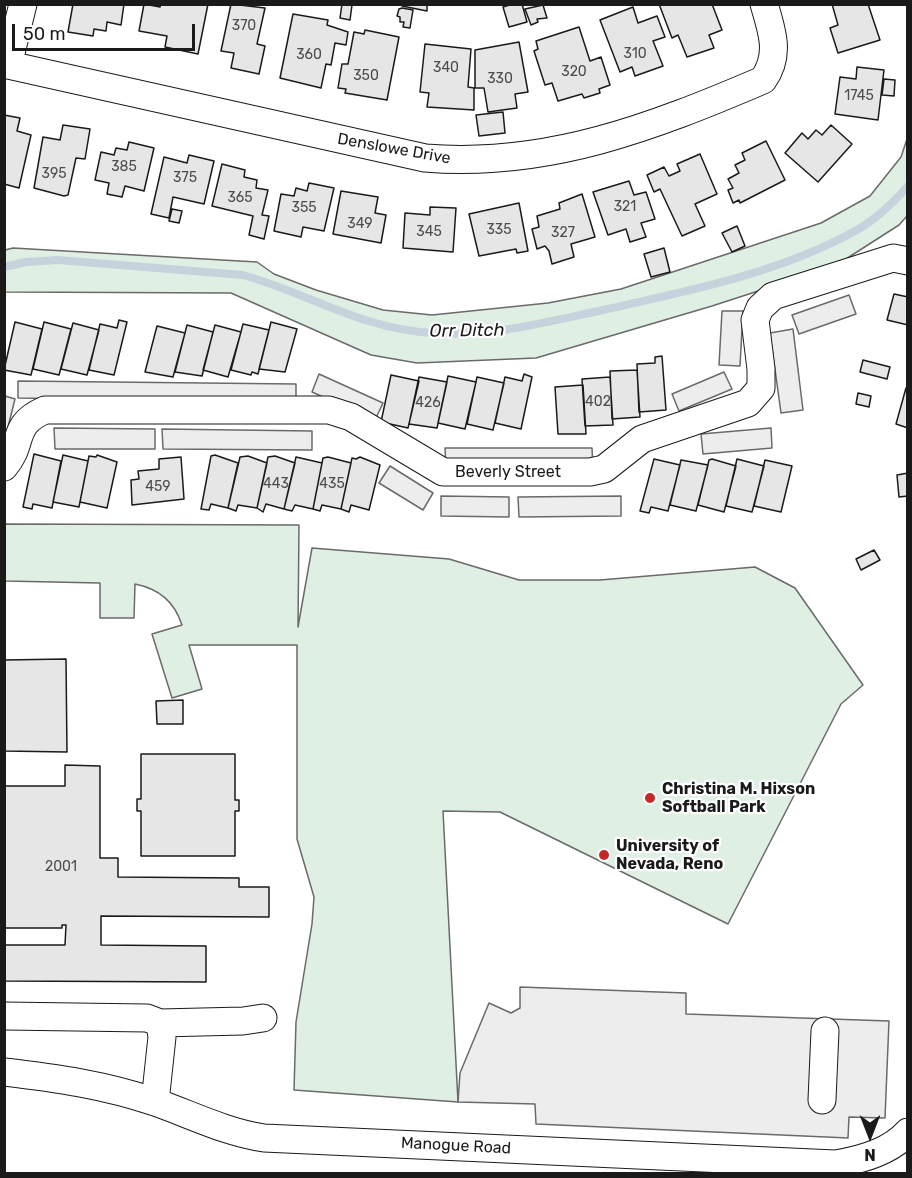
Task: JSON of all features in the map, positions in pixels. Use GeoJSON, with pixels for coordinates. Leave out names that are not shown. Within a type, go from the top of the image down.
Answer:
{"type":"FeatureCollection","features":[{"type":"Feature","properties":{"kind":"street"},"geometry":{"type":"LineString","coordinates":[[6,65],[22,4]]}},
{"type":"Feature","properties":{"kind":"street","name":"Denslowe Drive"},"geometry":{"type":"LineString","coordinates":[[6,65],[425,158],[469,162],[520,158],[567,150],[625,134],[763,80],[772,67],[774,41],[764,4]]}},
{"type":"Feature","properties":{"kind":"street","name":"Beverly Street"},"geometry":{"type":"LineString","coordinates":[[4,467],[11,459],[21,426],[32,416],[45,410],[329,410],[351,417],[443,472],[590,472],[604,469],[642,440],[748,403],[760,388],[761,369],[755,320],[760,308],[773,296],[893,258],[908,261]]}},
{"type":"Feature","properties":{"kind":"street"},"geometry":{"type":"LineString","coordinates":[[4,1016],[147,1018],[160,1023],[243,1021],[263,1018]]}},
{"type":"Feature","properties":{"kind":"street"},"geometry":{"type":"LineString","coordinates":[[155,1102],[162,1036],[160,1023]]}},
{"type":"Feature","properties":{"kind":"street"},"geometry":{"type":"LineString","coordinates":[[822,1100],[825,1031]]}},
{"type":"Feature","properties":{"kind":"street","name":"Manogue Road"},"geometry":{"type":"LineString","coordinates":[[4,1072],[71,1080],[155,1102],[236,1134],[264,1138],[835,1164],[854,1161],[878,1153],[902,1139],[908,1132]]}},
{"type":"Feature","properties":{"kind":"green space"},"geometry":{"type":"Polygon","coordinates":[[[907,139],[907,216],[899,225],[835,266],[712,306],[536,358],[417,363],[371,355],[231,293],[5,292],[5,250],[13,248],[257,262],[274,274],[316,290],[383,310],[432,315],[548,303],[621,289],[821,223],[870,196],[901,157],[907,139]]]}},
{"type":"Feature","properties":{"kind":"green space"},"geometry":{"type":"Polygon","coordinates":[[[5,524],[299,525],[298,627],[312,548],[449,559],[519,580],[600,580],[755,567],[795,588],[863,685],[841,704],[728,924],[500,812],[443,811],[458,1102],[294,1090],[296,1022],[312,924],[314,897],[297,839],[297,645],[189,645],[202,689],[172,698],[152,634],[182,625],[170,603],[151,589],[135,584],[134,618],[100,618],[100,583],[5,581],[5,524]]]}},
{"type":"Feature","properties":{"kind":"shaded area"},"geometry":{"type":"Polygon","coordinates":[[[849,295],[856,314],[799,334],[792,315],[849,295]]]}},
{"type":"Feature","properties":{"kind":"shaded area"},"geometry":{"type":"Polygon","coordinates":[[[722,311],[743,311],[740,366],[719,365],[722,311]]]}},
{"type":"Feature","properties":{"kind":"shaded area"},"geometry":{"type":"Polygon","coordinates":[[[793,329],[803,410],[781,413],[770,333],[793,329]]]}},
{"type":"Feature","properties":{"kind":"shaded area"},"geometry":{"type":"Polygon","coordinates":[[[724,372],[732,389],[679,411],[672,394],[724,372]]]}},
{"type":"Feature","properties":{"kind":"shaded area"},"geometry":{"type":"Polygon","coordinates":[[[319,374],[383,403],[375,420],[312,392],[319,374]]]}},
{"type":"Feature","properties":{"kind":"shaded area"},"geometry":{"type":"Polygon","coordinates":[[[18,381],[296,384],[296,403],[18,398],[18,381]]]}},
{"type":"Feature","properties":{"kind":"shaded area"},"geometry":{"type":"Polygon","coordinates":[[[5,396],[15,399],[5,439],[5,396]]]}},
{"type":"Feature","properties":{"kind":"shaded area"},"geometry":{"type":"Polygon","coordinates":[[[54,428],[155,429],[155,449],[55,449],[54,428]]]}},
{"type":"Feature","properties":{"kind":"shaded area"},"geometry":{"type":"Polygon","coordinates":[[[771,428],[772,448],[703,454],[701,434],[771,428]]]}},
{"type":"Feature","properties":{"kind":"shaded area"},"geometry":{"type":"Polygon","coordinates":[[[162,429],[312,431],[312,450],[163,449],[162,429]]]}},
{"type":"Feature","properties":{"kind":"shaded area"},"geometry":{"type":"Polygon","coordinates":[[[445,448],[592,448],[593,468],[446,468],[445,448]]]}},
{"type":"Feature","properties":{"kind":"shaded area"},"geometry":{"type":"Polygon","coordinates":[[[390,466],[433,493],[423,510],[379,483],[390,466]]]}},
{"type":"Feature","properties":{"kind":"shaded area"},"geometry":{"type":"Polygon","coordinates":[[[441,496],[509,497],[509,517],[441,516],[441,496]]]}},
{"type":"Feature","properties":{"kind":"shaded area"},"geometry":{"type":"Polygon","coordinates":[[[621,496],[621,516],[519,517],[518,497],[621,496]]]}},
{"type":"Feature","properties":{"kind":"shaded area"},"geometry":{"type":"Polygon","coordinates":[[[520,987],[686,993],[686,1014],[889,1021],[885,1118],[849,1117],[848,1138],[536,1124],[535,1104],[458,1102],[460,1073],[489,1003],[511,1013],[520,1008],[520,987]]]}},
{"type":"Feature","properties":{"kind":"building"},"geometry":{"type":"Polygon","coordinates":[[[73,4],[124,4],[121,25],[107,22],[106,31],[94,29],[93,36],[68,32],[73,4]]]}},
{"type":"Feature","properties":{"kind":"building"},"geometry":{"type":"Polygon","coordinates":[[[144,4],[160,7],[161,4],[208,4],[198,54],[165,47],[167,36],[139,31],[144,4]]]}},
{"type":"Feature","properties":{"kind":"building"},"geometry":{"type":"Polygon","coordinates":[[[231,4],[265,8],[257,44],[265,46],[259,74],[231,68],[234,53],[221,51],[231,4]]]}},
{"type":"Feature","properties":{"kind":"building"},"geometry":{"type":"Polygon","coordinates":[[[342,4],[352,5],[350,20],[340,18],[342,4]]]}},
{"type":"Feature","properties":{"kind":"building"},"geometry":{"type":"Polygon","coordinates":[[[402,4],[427,4],[427,11],[402,6],[402,4]]]}},
{"type":"Feature","properties":{"kind":"building"},"geometry":{"type":"Polygon","coordinates":[[[522,4],[527,22],[509,27],[503,7],[522,4]]]}},
{"type":"Feature","properties":{"kind":"building"},"geometry":{"type":"Polygon","coordinates":[[[659,4],[712,4],[722,30],[709,35],[714,48],[687,57],[678,35],[672,38],[659,4]]]}},
{"type":"Feature","properties":{"kind":"building"},"geometry":{"type":"Polygon","coordinates":[[[832,4],[868,4],[880,40],[838,53],[830,28],[838,25],[832,4]]]}},
{"type":"Feature","properties":{"kind":"building"},"geometry":{"type":"Polygon","coordinates":[[[543,5],[547,18],[537,19],[538,22],[531,25],[525,9],[543,5]]]}},
{"type":"Feature","properties":{"kind":"building"},"geometry":{"type":"Polygon","coordinates":[[[633,7],[638,23],[657,16],[665,37],[653,41],[663,66],[635,76],[632,67],[620,72],[600,20],[633,7]]]}},
{"type":"Feature","properties":{"kind":"building"},"geometry":{"type":"Polygon","coordinates":[[[399,9],[413,10],[410,28],[403,27],[404,22],[400,22],[400,17],[397,16],[399,9]]]}},
{"type":"Feature","properties":{"kind":"building"},"geometry":{"type":"Polygon","coordinates":[[[293,14],[328,20],[327,25],[348,32],[346,45],[335,43],[331,65],[326,64],[321,88],[280,78],[293,14]]]}},
{"type":"Feature","properties":{"kind":"building"},"geometry":{"type":"Polygon","coordinates":[[[579,27],[590,61],[601,57],[610,85],[599,89],[600,93],[584,98],[582,94],[558,101],[552,83],[545,85],[534,51],[538,49],[536,41],[579,27]]]}},
{"type":"Feature","properties":{"kind":"building"},"geometry":{"type":"Polygon","coordinates":[[[365,30],[399,37],[387,100],[345,93],[346,89],[338,88],[342,64],[348,64],[354,32],[364,34],[365,30]]]}},
{"type":"Feature","properties":{"kind":"building"},"geometry":{"type":"Polygon","coordinates":[[[519,42],[528,92],[515,94],[517,108],[488,112],[484,88],[475,88],[475,50],[519,42]]]}},
{"type":"Feature","properties":{"kind":"building"},"geometry":{"type":"Polygon","coordinates":[[[425,44],[471,49],[468,87],[474,88],[474,110],[427,107],[429,93],[420,92],[425,44]]]}},
{"type":"Feature","properties":{"kind":"building"},"geometry":{"type":"Polygon","coordinates":[[[857,67],[884,70],[878,120],[835,114],[840,77],[856,79],[857,67]]]}},
{"type":"Feature","properties":{"kind":"building"},"geometry":{"type":"Polygon","coordinates":[[[884,79],[895,80],[894,96],[882,95],[884,79]]]}},
{"type":"Feature","properties":{"kind":"building"},"geometry":{"type":"Polygon","coordinates":[[[503,112],[505,133],[479,136],[476,115],[503,112]]]}},
{"type":"Feature","properties":{"kind":"building"},"geometry":{"type":"Polygon","coordinates":[[[4,115],[20,118],[17,131],[31,135],[19,188],[4,184],[4,115]]]}},
{"type":"Feature","properties":{"kind":"building"},"geometry":{"type":"Polygon","coordinates":[[[63,125],[90,129],[85,159],[76,158],[68,195],[64,196],[34,188],[43,137],[60,140],[63,125]]]}},
{"type":"Feature","properties":{"kind":"building"},"geometry":{"type":"Polygon","coordinates":[[[831,125],[852,144],[818,182],[785,153],[802,133],[808,139],[816,130],[822,135],[831,125]]]}},
{"type":"Feature","properties":{"kind":"building"},"geometry":{"type":"Polygon","coordinates":[[[766,141],[785,180],[740,203],[739,200],[733,203],[728,190],[733,188],[728,179],[739,173],[735,165],[745,160],[742,153],[766,141]]]}},
{"type":"Feature","properties":{"kind":"building"},"geometry":{"type":"Polygon","coordinates":[[[129,142],[154,148],[144,191],[125,186],[122,197],[107,194],[109,183],[95,180],[101,152],[114,155],[116,148],[127,150],[129,142]]]}},
{"type":"Feature","properties":{"kind":"building"},"geometry":{"type":"Polygon","coordinates":[[[700,154],[717,194],[695,204],[705,226],[682,236],[660,189],[654,192],[647,175],[664,167],[669,176],[680,171],[677,164],[700,154]]]}},
{"type":"Feature","properties":{"kind":"building"},"geometry":{"type":"Polygon","coordinates":[[[189,155],[214,161],[204,204],[173,197],[169,218],[151,214],[164,157],[187,163],[189,155]]]}},
{"type":"Feature","properties":{"kind":"building"},"geometry":{"type":"Polygon","coordinates":[[[222,164],[245,170],[244,177],[257,180],[256,188],[268,190],[262,215],[269,216],[264,239],[249,235],[253,216],[212,206],[222,164]]]}},
{"type":"Feature","properties":{"kind":"building"},"geometry":{"type":"Polygon","coordinates":[[[629,181],[634,195],[646,192],[655,219],[641,223],[646,237],[630,242],[626,229],[608,235],[593,192],[629,181]]]}},
{"type":"Feature","properties":{"kind":"building"},"geometry":{"type":"Polygon","coordinates":[[[309,183],[334,188],[324,231],[303,227],[301,237],[274,231],[281,194],[294,196],[296,188],[307,191],[309,183]]]}},
{"type":"Feature","properties":{"kind":"building"},"geometry":{"type":"Polygon","coordinates":[[[341,191],[378,197],[375,213],[386,215],[381,243],[333,234],[341,191]]]}},
{"type":"Feature","properties":{"kind":"building"},"geometry":{"type":"Polygon","coordinates":[[[582,194],[595,237],[571,244],[574,257],[552,264],[549,251],[545,246],[537,249],[532,229],[539,227],[537,216],[560,209],[559,203],[582,194]]]}},
{"type":"Feature","properties":{"kind":"building"},"geometry":{"type":"Polygon","coordinates":[[[519,203],[528,251],[517,253],[516,249],[479,256],[469,214],[519,203]]]}},
{"type":"Feature","properties":{"kind":"building"},"geometry":{"type":"Polygon","coordinates":[[[430,207],[456,208],[453,252],[403,248],[405,213],[430,215],[430,207]]]}},
{"type":"Feature","properties":{"kind":"building"},"geometry":{"type":"Polygon","coordinates":[[[172,209],[182,211],[179,223],[169,221],[172,209]]]}},
{"type":"Feature","properties":{"kind":"building"},"geometry":{"type":"Polygon","coordinates":[[[737,226],[745,246],[732,252],[722,233],[737,226]]]}},
{"type":"Feature","properties":{"kind":"building"},"geometry":{"type":"Polygon","coordinates":[[[664,248],[670,272],[651,277],[644,254],[664,248]]]}},
{"type":"Feature","properties":{"kind":"building"},"geometry":{"type":"Polygon","coordinates":[[[894,294],[908,297],[908,325],[887,320],[894,294]]]}},
{"type":"Feature","properties":{"kind":"building"},"geometry":{"type":"Polygon","coordinates":[[[119,320],[127,322],[114,375],[89,370],[100,324],[117,328],[119,320]]]}},
{"type":"Feature","properties":{"kind":"building"},"geometry":{"type":"Polygon","coordinates":[[[15,322],[42,329],[31,375],[4,370],[15,322]]]}},
{"type":"Feature","properties":{"kind":"building"},"geometry":{"type":"Polygon","coordinates":[[[44,322],[71,329],[59,375],[33,369],[44,322]]]}},
{"type":"Feature","properties":{"kind":"building"},"geometry":{"type":"Polygon","coordinates":[[[271,322],[297,329],[285,372],[259,369],[271,322]]]}},
{"type":"Feature","properties":{"kind":"building"},"geometry":{"type":"Polygon","coordinates":[[[73,323],[99,330],[87,375],[61,369],[73,323]]]}},
{"type":"Feature","properties":{"kind":"building"},"geometry":{"type":"Polygon","coordinates":[[[243,324],[269,330],[258,374],[252,372],[251,375],[231,370],[243,324]]]}},
{"type":"Feature","properties":{"kind":"building"},"geometry":{"type":"Polygon","coordinates":[[[187,325],[213,332],[202,376],[175,372],[187,325]]]}},
{"type":"Feature","properties":{"kind":"building"},"geometry":{"type":"Polygon","coordinates":[[[215,325],[241,332],[228,377],[203,370],[215,325]]]}},
{"type":"Feature","properties":{"kind":"building"},"geometry":{"type":"Polygon","coordinates":[[[157,326],[185,333],[173,377],[145,372],[157,326]]]}},
{"type":"Feature","properties":{"kind":"building"},"geometry":{"type":"Polygon","coordinates":[[[662,356],[666,410],[639,412],[637,364],[655,363],[655,357],[662,356]]]}},
{"type":"Feature","properties":{"kind":"building"},"geometry":{"type":"Polygon","coordinates":[[[863,360],[890,367],[887,379],[860,372],[863,360]]]}},
{"type":"Feature","properties":{"kind":"building"},"geometry":{"type":"Polygon","coordinates":[[[637,370],[640,417],[612,419],[610,371],[637,370]]]}},
{"type":"Feature","properties":{"kind":"building"},"geometry":{"type":"Polygon","coordinates":[[[524,374],[532,377],[521,429],[495,423],[505,377],[522,381],[524,374]]]}},
{"type":"Feature","properties":{"kind":"building"},"geometry":{"type":"Polygon","coordinates":[[[391,375],[419,381],[408,428],[381,422],[391,375]]]}},
{"type":"Feature","properties":{"kind":"building"},"geometry":{"type":"Polygon","coordinates":[[[448,376],[476,382],[465,429],[438,423],[448,376]]]}},
{"type":"Feature","properties":{"kind":"building"},"geometry":{"type":"Polygon","coordinates":[[[419,377],[447,382],[437,428],[409,424],[419,377]]]}},
{"type":"Feature","properties":{"kind":"building"},"geometry":{"type":"Polygon","coordinates":[[[477,377],[504,383],[493,430],[467,424],[477,377]]]}},
{"type":"Feature","properties":{"kind":"building"},"geometry":{"type":"Polygon","coordinates":[[[610,377],[613,425],[585,426],[582,379],[610,377]]]}},
{"type":"Feature","properties":{"kind":"building"},"geometry":{"type":"Polygon","coordinates":[[[583,385],[586,434],[558,434],[555,387],[583,385]]]}},
{"type":"Feature","properties":{"kind":"building"},"geometry":{"type":"Polygon","coordinates":[[[906,388],[908,389],[908,428],[896,424],[906,388]]]}},
{"type":"Feature","properties":{"kind":"building"},"geometry":{"type":"Polygon","coordinates":[[[858,393],[871,396],[869,407],[856,404],[858,393]]]}},
{"type":"Feature","properties":{"kind":"building"},"geometry":{"type":"Polygon","coordinates":[[[34,454],[61,461],[52,508],[33,504],[32,509],[23,507],[34,454]]]}},
{"type":"Feature","properties":{"kind":"building"},"geometry":{"type":"Polygon","coordinates":[[[63,455],[88,461],[79,507],[53,502],[63,455]]]}},
{"type":"Feature","properties":{"kind":"building"},"geometry":{"type":"Polygon","coordinates":[[[97,455],[117,462],[107,508],[80,502],[89,456],[96,457],[97,455]]]}},
{"type":"Feature","properties":{"kind":"building"},"geometry":{"type":"Polygon","coordinates":[[[215,455],[238,463],[228,508],[211,504],[209,510],[201,509],[211,456],[215,455]]]}},
{"type":"Feature","properties":{"kind":"building"},"geometry":{"type":"Polygon","coordinates":[[[248,456],[267,463],[257,508],[238,505],[236,511],[228,508],[240,457],[248,456]]]}},
{"type":"Feature","properties":{"kind":"building"},"geometry":{"type":"Polygon","coordinates":[[[275,456],[295,463],[284,509],[266,504],[263,512],[257,508],[268,457],[275,456]]]}},
{"type":"Feature","properties":{"kind":"building"},"geometry":{"type":"Polygon","coordinates":[[[181,457],[184,499],[132,505],[131,480],[139,479],[138,471],[159,469],[159,459],[181,457]]]}},
{"type":"Feature","properties":{"kind":"building"},"geometry":{"type":"Polygon","coordinates":[[[296,457],[322,463],[313,509],[295,505],[292,511],[284,509],[296,457]]]}},
{"type":"Feature","properties":{"kind":"building"},"geometry":{"type":"Polygon","coordinates":[[[328,457],[351,463],[341,509],[322,505],[320,511],[313,509],[323,458],[328,457]]]}},
{"type":"Feature","properties":{"kind":"building"},"geometry":{"type":"Polygon","coordinates":[[[360,457],[380,465],[369,510],[351,505],[349,512],[341,509],[352,458],[360,457]]]}},
{"type":"Feature","properties":{"kind":"building"},"geometry":{"type":"Polygon","coordinates":[[[654,459],[680,465],[668,511],[651,507],[649,513],[640,511],[654,459]]]}},
{"type":"Feature","properties":{"kind":"building"},"geometry":{"type":"Polygon","coordinates":[[[737,459],[764,466],[752,512],[726,506],[737,459]]]}},
{"type":"Feature","properties":{"kind":"building"},"geometry":{"type":"Polygon","coordinates":[[[681,460],[708,465],[696,511],[670,505],[681,460]]]}},
{"type":"Feature","properties":{"kind":"building"},"geometry":{"type":"Polygon","coordinates":[[[709,460],[736,466],[724,512],[698,505],[709,460]]]}},
{"type":"Feature","properties":{"kind":"building"},"geometry":{"type":"Polygon","coordinates":[[[765,460],[792,466],[781,512],[754,506],[765,460]]]}},
{"type":"Feature","properties":{"kind":"building"},"geometry":{"type":"Polygon","coordinates":[[[908,473],[908,496],[899,497],[897,475],[908,473]]]}},
{"type":"Feature","properties":{"kind":"building"},"geometry":{"type":"Polygon","coordinates":[[[874,550],[880,560],[861,570],[856,559],[874,550]]]}},
{"type":"Feature","properties":{"kind":"building"},"geometry":{"type":"Polygon","coordinates":[[[66,659],[67,752],[4,751],[4,660],[66,659]]]}},
{"type":"Feature","properties":{"kind":"building"},"geometry":{"type":"Polygon","coordinates":[[[183,700],[183,724],[157,724],[156,701],[183,700]]]}},
{"type":"Feature","properties":{"kind":"building"},"geometry":{"type":"Polygon","coordinates":[[[141,754],[235,754],[235,800],[239,800],[239,811],[235,811],[235,856],[141,856],[141,811],[137,811],[137,799],[141,799],[141,754]]]}},
{"type":"Feature","properties":{"kind":"building"},"geometry":{"type":"Polygon","coordinates":[[[65,765],[100,766],[100,858],[118,858],[118,877],[239,878],[239,887],[269,887],[269,917],[101,916],[101,945],[206,946],[206,982],[4,981],[4,945],[65,945],[66,925],[62,925],[62,928],[4,928],[4,786],[65,786],[65,765]]]}},
{"type":"Feature","properties":{"kind":"waterway","name":"Orr Ditch"},"geometry":{"type":"LineString","coordinates":[[4,267],[26,262],[58,260],[243,275],[382,325],[433,333],[476,333],[540,324],[700,288],[765,269],[797,258],[857,230],[884,210],[908,186]]}},
{"type":"Feature","properties":{"kind":"place","name":"Christina M. Hixson Softball Park"},"geometry":{"type":"Point","coordinates":[650,798]}},
{"type":"Feature","properties":{"kind":"place","name":"University of Nevada, Reno"},"geometry":{"type":"Point","coordinates":[604,855]}}]}
